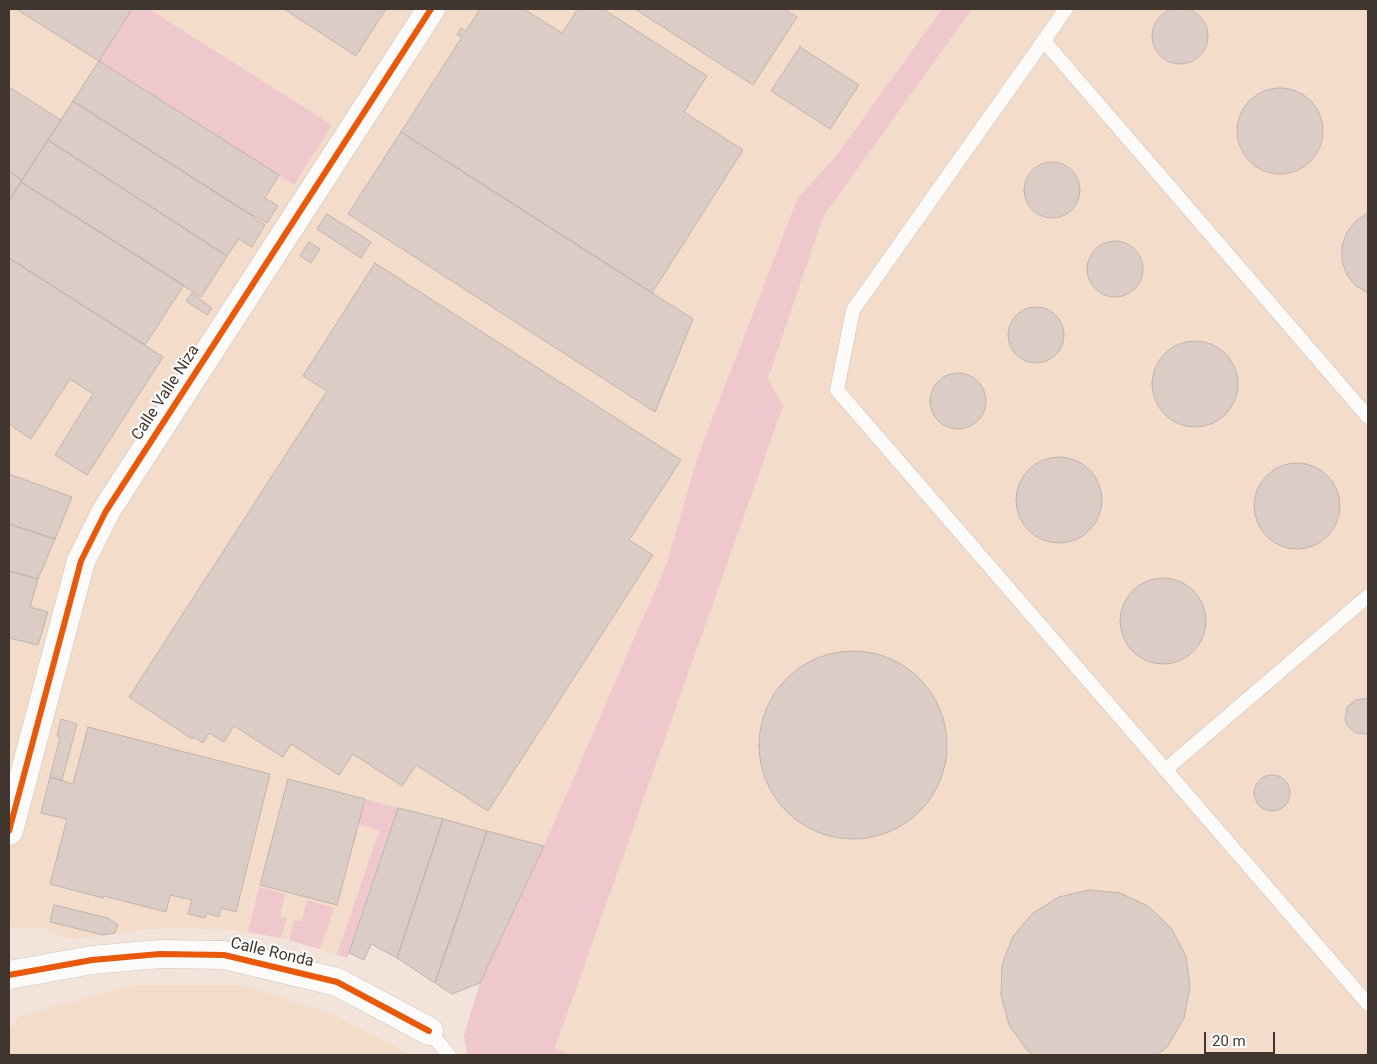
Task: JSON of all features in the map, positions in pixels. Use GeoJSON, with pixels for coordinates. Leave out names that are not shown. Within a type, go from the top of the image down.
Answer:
{"type":"FeatureCollection","features":[{"type":"Feature","properties":{"kind":"street","name":"Calle Valle Niza"},"geometry":{"type":"LineString","coordinates":[[9,831],[81,561],[106,511],[431,9]]}},
{"type":"Feature","properties":{"kind":"street","name":"Calle Ronda"},"geometry":{"type":"LineString","coordinates":[[9,974],[92,960],[160,954],[224,955],[337,982],[429,1031]]}},
{"type":"Feature","properties":{"kind":"lane"},"geometry":{"type":"LineString","coordinates":[[1066,9],[853,310],[836,390],[1368,1004]]}},
{"type":"Feature","properties":{"kind":"lane"},"geometry":{"type":"LineString","coordinates":[[1044,40],[1368,417]]}},
{"type":"Feature","properties":{"kind":"lane"},"geometry":{"type":"LineString","coordinates":[[1165,770],[1368,596]]}},
{"type":"Feature","properties":{"kind":"lane"},"geometry":{"type":"LineString","coordinates":[[429,1031],[449,1055]]}},
{"type":"Feature","properties":{"kind":"shaded area"},"geometry":{"type":"Polygon","coordinates":[[[9,9],[942,9],[836,156],[797,199],[699,453],[666,565],[544,846],[480,983],[452,994],[397,958],[371,944],[364,960],[349,954],[347,958],[286,939],[231,930],[180,928],[140,930],[77,939],[64,938],[44,927],[9,928],[9,9]]]}},
{"type":"Feature","properties":{"kind":"shaded area"},"geometry":{"type":"Polygon","coordinates":[[[132,9],[149,9],[332,125],[294,185],[99,61],[132,9]]]}},
{"type":"Feature","properties":{"kind":"shaded area"},"geometry":{"type":"Polygon","coordinates":[[[942,9],[972,9],[823,217],[768,379],[783,406],[555,1048],[573,1055],[467,1055],[464,1035],[480,983],[544,846],[666,565],[699,453],[797,199],[836,156],[942,9]]]}},
{"type":"Feature","properties":{"kind":"shaded area"},"geometry":{"type":"Polygon","coordinates":[[[972,9],[1368,9],[1368,1055],[488,1055],[768,380],[823,217],[972,9]]]}},
{"type":"Feature","properties":{"kind":"shaded area"},"geometry":{"type":"Polygon","coordinates":[[[365,799],[398,808],[347,958],[337,954],[379,831],[358,824],[365,799]]]}},
{"type":"Feature","properties":{"kind":"shaded area"},"geometry":{"type":"Polygon","coordinates":[[[259,887],[285,894],[280,917],[287,918],[281,938],[248,932],[259,887]]]}},
{"type":"Feature","properties":{"kind":"shaded area"},"geometry":{"type":"Polygon","coordinates":[[[307,900],[334,908],[320,949],[289,940],[294,920],[302,921],[307,900]]]}},
{"type":"Feature","properties":{"kind":"shaded area"},"geometry":{"type":"Polygon","coordinates":[[[136,985],[244,985],[336,1016],[411,1055],[9,1055],[9,1031],[19,1016],[136,985]]]}},
{"type":"Feature","properties":{"kind":"building"},"geometry":{"type":"Polygon","coordinates":[[[1180,8],[1200,16],[1208,36],[1200,56],[1180,64],[1160,56],[1152,36],[1160,16],[1180,8]]]}},
{"type":"Feature","properties":{"kind":"building"},"geometry":{"type":"Polygon","coordinates":[[[16,9],[132,9],[99,61],[16,9]]]}},
{"type":"Feature","properties":{"kind":"building"},"geometry":{"type":"Polygon","coordinates":[[[284,9],[386,9],[356,56],[284,9]]]}},
{"type":"Feature","properties":{"kind":"building"},"geometry":{"type":"Polygon","coordinates":[[[480,9],[524,9],[562,33],[578,9],[603,9],[707,76],[684,112],[743,150],[652,293],[401,132],[462,37],[457,35],[461,28],[466,31],[480,9]]]}},
{"type":"Feature","properties":{"kind":"building"},"geometry":{"type":"Polygon","coordinates":[[[635,9],[784,9],[797,17],[753,85],[635,9]]]}},
{"type":"Feature","properties":{"kind":"building"},"geometry":{"type":"Polygon","coordinates":[[[800,47],[859,85],[830,129],[771,91],[800,47]]]}},
{"type":"Feature","properties":{"kind":"building"},"geometry":{"type":"Polygon","coordinates":[[[99,61],[279,175],[265,198],[278,206],[267,223],[238,207],[73,101],[99,61]]]}},
{"type":"Feature","properties":{"kind":"building"},"geometry":{"type":"Polygon","coordinates":[[[9,87],[61,120],[22,180],[9,171],[9,87]]]}},
{"type":"Feature","properties":{"kind":"building"},"geometry":{"type":"Polygon","coordinates":[[[1280,88],[1296,91],[1304,95],[1316,107],[1320,115],[1323,131],[1320,147],[1316,155],[1304,167],[1296,171],[1280,174],[1264,171],[1256,167],[1244,155],[1240,147],[1237,131],[1240,115],[1244,107],[1256,95],[1264,91],[1280,88]]]}},
{"type":"Feature","properties":{"kind":"building"},"geometry":{"type":"Polygon","coordinates":[[[73,101],[265,225],[252,247],[239,239],[227,256],[48,140],[73,101]]]}},
{"type":"Feature","properties":{"kind":"building"},"geometry":{"type":"Polygon","coordinates":[[[401,132],[693,319],[655,412],[348,214],[401,132]]]}},
{"type":"Feature","properties":{"kind":"building"},"geometry":{"type":"Polygon","coordinates":[[[48,140],[227,256],[201,297],[21,182],[48,140]]]}},
{"type":"Feature","properties":{"kind":"building"},"geometry":{"type":"Polygon","coordinates":[[[1052,162],[1063,164],[1072,170],[1078,179],[1080,190],[1078,201],[1072,210],[1063,216],[1052,218],[1041,216],[1032,210],[1026,201],[1024,190],[1026,179],[1032,170],[1041,164],[1052,162]]]}},
{"type":"Feature","properties":{"kind":"building"},"geometry":{"type":"Polygon","coordinates":[[[9,171],[22,180],[9,201],[9,171]]]}},
{"type":"Feature","properties":{"kind":"building"},"geometry":{"type":"Polygon","coordinates":[[[21,182],[184,285],[145,345],[9,258],[9,201],[21,182]]]}},
{"type":"Feature","properties":{"kind":"building"},"geometry":{"type":"Polygon","coordinates":[[[1368,213],[1368,293],[1356,286],[1347,275],[1342,261],[1342,246],[1347,232],[1356,221],[1368,213]]]}},
{"type":"Feature","properties":{"kind":"building"},"geometry":{"type":"Polygon","coordinates":[[[327,214],[371,242],[361,258],[317,229],[327,214]]]}},
{"type":"Feature","properties":{"kind":"building"},"geometry":{"type":"Polygon","coordinates":[[[1115,241],[1126,243],[1135,249],[1141,258],[1143,269],[1141,280],[1135,289],[1126,295],[1115,297],[1104,295],[1095,289],[1089,280],[1087,269],[1089,258],[1095,249],[1104,243],[1115,241]]]}},
{"type":"Feature","properties":{"kind":"building"},"geometry":{"type":"Polygon","coordinates":[[[309,242],[320,249],[311,263],[300,256],[309,242]]]}},
{"type":"Feature","properties":{"kind":"building"},"geometry":{"type":"Polygon","coordinates":[[[9,258],[163,357],[87,475],[55,455],[93,394],[70,379],[31,439],[9,424],[9,258]]]}},
{"type":"Feature","properties":{"kind":"building"},"geometry":{"type":"Polygon","coordinates":[[[375,263],[681,460],[629,540],[653,555],[488,811],[416,765],[402,786],[353,754],[339,775],[291,744],[283,757],[234,726],[224,742],[209,733],[203,743],[193,737],[192,739],[129,697],[327,391],[303,376],[375,263]]]}},
{"type":"Feature","properties":{"kind":"building"},"geometry":{"type":"Polygon","coordinates":[[[192,293],[212,308],[207,315],[186,301],[192,293]]]}},
{"type":"Feature","properties":{"kind":"building"},"geometry":{"type":"Polygon","coordinates":[[[1036,307],[1047,309],[1056,315],[1062,324],[1064,335],[1062,346],[1056,355],[1047,361],[1036,363],[1025,361],[1016,355],[1010,346],[1008,335],[1010,324],[1016,315],[1025,309],[1036,307]]]}},
{"type":"Feature","properties":{"kind":"building"},"geometry":{"type":"Polygon","coordinates":[[[1195,341],[1211,344],[1219,348],[1231,360],[1235,368],[1238,384],[1235,400],[1231,408],[1219,420],[1211,424],[1195,427],[1179,424],[1171,420],[1159,408],[1155,400],[1152,384],[1155,368],[1159,360],[1171,348],[1179,344],[1195,341]]]}},
{"type":"Feature","properties":{"kind":"building"},"geometry":{"type":"Polygon","coordinates":[[[958,373],[969,375],[978,381],[984,390],[986,401],[984,412],[978,421],[969,427],[958,429],[947,427],[938,421],[932,412],[930,401],[932,390],[938,381],[947,375],[958,373]]]}},
{"type":"Feature","properties":{"kind":"building"},"geometry":{"type":"Polygon","coordinates":[[[1059,457],[1075,460],[1083,464],[1095,476],[1099,484],[1102,500],[1099,516],[1095,524],[1083,536],[1075,540],[1059,543],[1043,540],[1035,536],[1023,524],[1019,516],[1016,500],[1019,484],[1023,476],[1035,464],[1043,460],[1059,457]]]}},
{"type":"Feature","properties":{"kind":"building"},"geometry":{"type":"Polygon","coordinates":[[[1297,463],[1313,466],[1321,470],[1333,482],[1337,490],[1340,506],[1337,522],[1333,530],[1321,542],[1313,546],[1297,549],[1281,546],[1273,542],[1261,530],[1257,522],[1254,506],[1257,490],[1261,482],[1273,470],[1281,466],[1297,463]]]}},
{"type":"Feature","properties":{"kind":"building"},"geometry":{"type":"Polygon","coordinates":[[[9,474],[72,497],[55,539],[9,524],[9,474]]]}},
{"type":"Feature","properties":{"kind":"building"},"geometry":{"type":"Polygon","coordinates":[[[9,524],[55,539],[38,579],[9,571],[9,524]]]}},
{"type":"Feature","properties":{"kind":"building"},"geometry":{"type":"Polygon","coordinates":[[[9,571],[38,579],[30,607],[48,612],[38,645],[9,638],[9,571]]]}},
{"type":"Feature","properties":{"kind":"building"},"geometry":{"type":"Polygon","coordinates":[[[1163,578],[1179,581],[1187,585],[1199,597],[1203,605],[1206,621],[1203,637],[1199,645],[1187,657],[1179,661],[1163,664],[1147,661],[1139,657],[1127,645],[1123,637],[1120,621],[1123,605],[1127,597],[1139,585],[1147,581],[1163,578]]]}},
{"type":"Feature","properties":{"kind":"building"},"geometry":{"type":"Polygon","coordinates":[[[844,651],[862,651],[880,655],[897,662],[913,672],[926,685],[940,709],[947,736],[947,754],[940,781],[926,805],[913,818],[897,828],[880,835],[862,839],[844,839],[826,835],[809,828],[793,818],[780,805],[770,789],[763,772],[759,754],[759,736],[763,718],[770,701],[780,685],[793,672],[809,662],[826,655],[844,651]]]}},
{"type":"Feature","properties":{"kind":"building"},"geometry":{"type":"Polygon","coordinates":[[[1368,699],[1368,734],[1356,733],[1347,725],[1345,719],[1347,707],[1356,700],[1368,699]]]}},
{"type":"Feature","properties":{"kind":"building"},"geometry":{"type":"Polygon","coordinates":[[[61,719],[77,724],[62,780],[50,777],[60,737],[57,736],[61,719]]]}},
{"type":"Feature","properties":{"kind":"building"},"geometry":{"type":"Polygon","coordinates":[[[88,727],[270,774],[236,912],[221,908],[219,917],[207,913],[205,918],[188,914],[192,900],[170,895],[166,912],[50,884],[67,819],[41,813],[50,777],[73,784],[88,727]]]}},
{"type":"Feature","properties":{"kind":"building"},"geometry":{"type":"Polygon","coordinates":[[[1272,775],[1285,780],[1290,793],[1285,806],[1272,811],[1259,806],[1254,793],[1259,780],[1272,775]]]}},
{"type":"Feature","properties":{"kind":"building"},"geometry":{"type":"Polygon","coordinates":[[[288,779],[365,799],[337,905],[260,885],[288,779]]]}},
{"type":"Feature","properties":{"kind":"building"},"geometry":{"type":"Polygon","coordinates":[[[398,808],[443,819],[397,958],[371,944],[364,960],[349,953],[398,808]]]}},
{"type":"Feature","properties":{"kind":"building"},"geometry":{"type":"Polygon","coordinates":[[[443,819],[487,831],[435,983],[397,958],[443,819]]]}},
{"type":"Feature","properties":{"kind":"building"},"geometry":{"type":"Polygon","coordinates":[[[487,831],[544,846],[480,983],[452,994],[435,983],[487,831]]]}},
{"type":"Feature","properties":{"kind":"building"},"geometry":{"type":"Polygon","coordinates":[[[1089,890],[1120,893],[1148,906],[1171,928],[1186,956],[1190,987],[1184,1018],[1168,1046],[1157,1055],[1034,1055],[1027,1050],[1009,1025],[1001,995],[1002,965],[1013,936],[1033,913],[1059,897],[1089,890]]]}},
{"type":"Feature","properties":{"kind":"building"},"geometry":{"type":"Polygon","coordinates":[[[54,905],[108,918],[118,925],[115,933],[103,935],[50,922],[54,905]]]}},
{"type":"Feature","properties":{"kind":"cycle path"},"geometry":{"type":"LineString","coordinates":[[9,831],[81,561],[106,511],[431,9]]}},
{"type":"Feature","properties":{"kind":"cycle path"},"geometry":{"type":"LineString","coordinates":[[9,975],[92,960],[160,954],[224,955],[337,982],[429,1031]]}}]}
